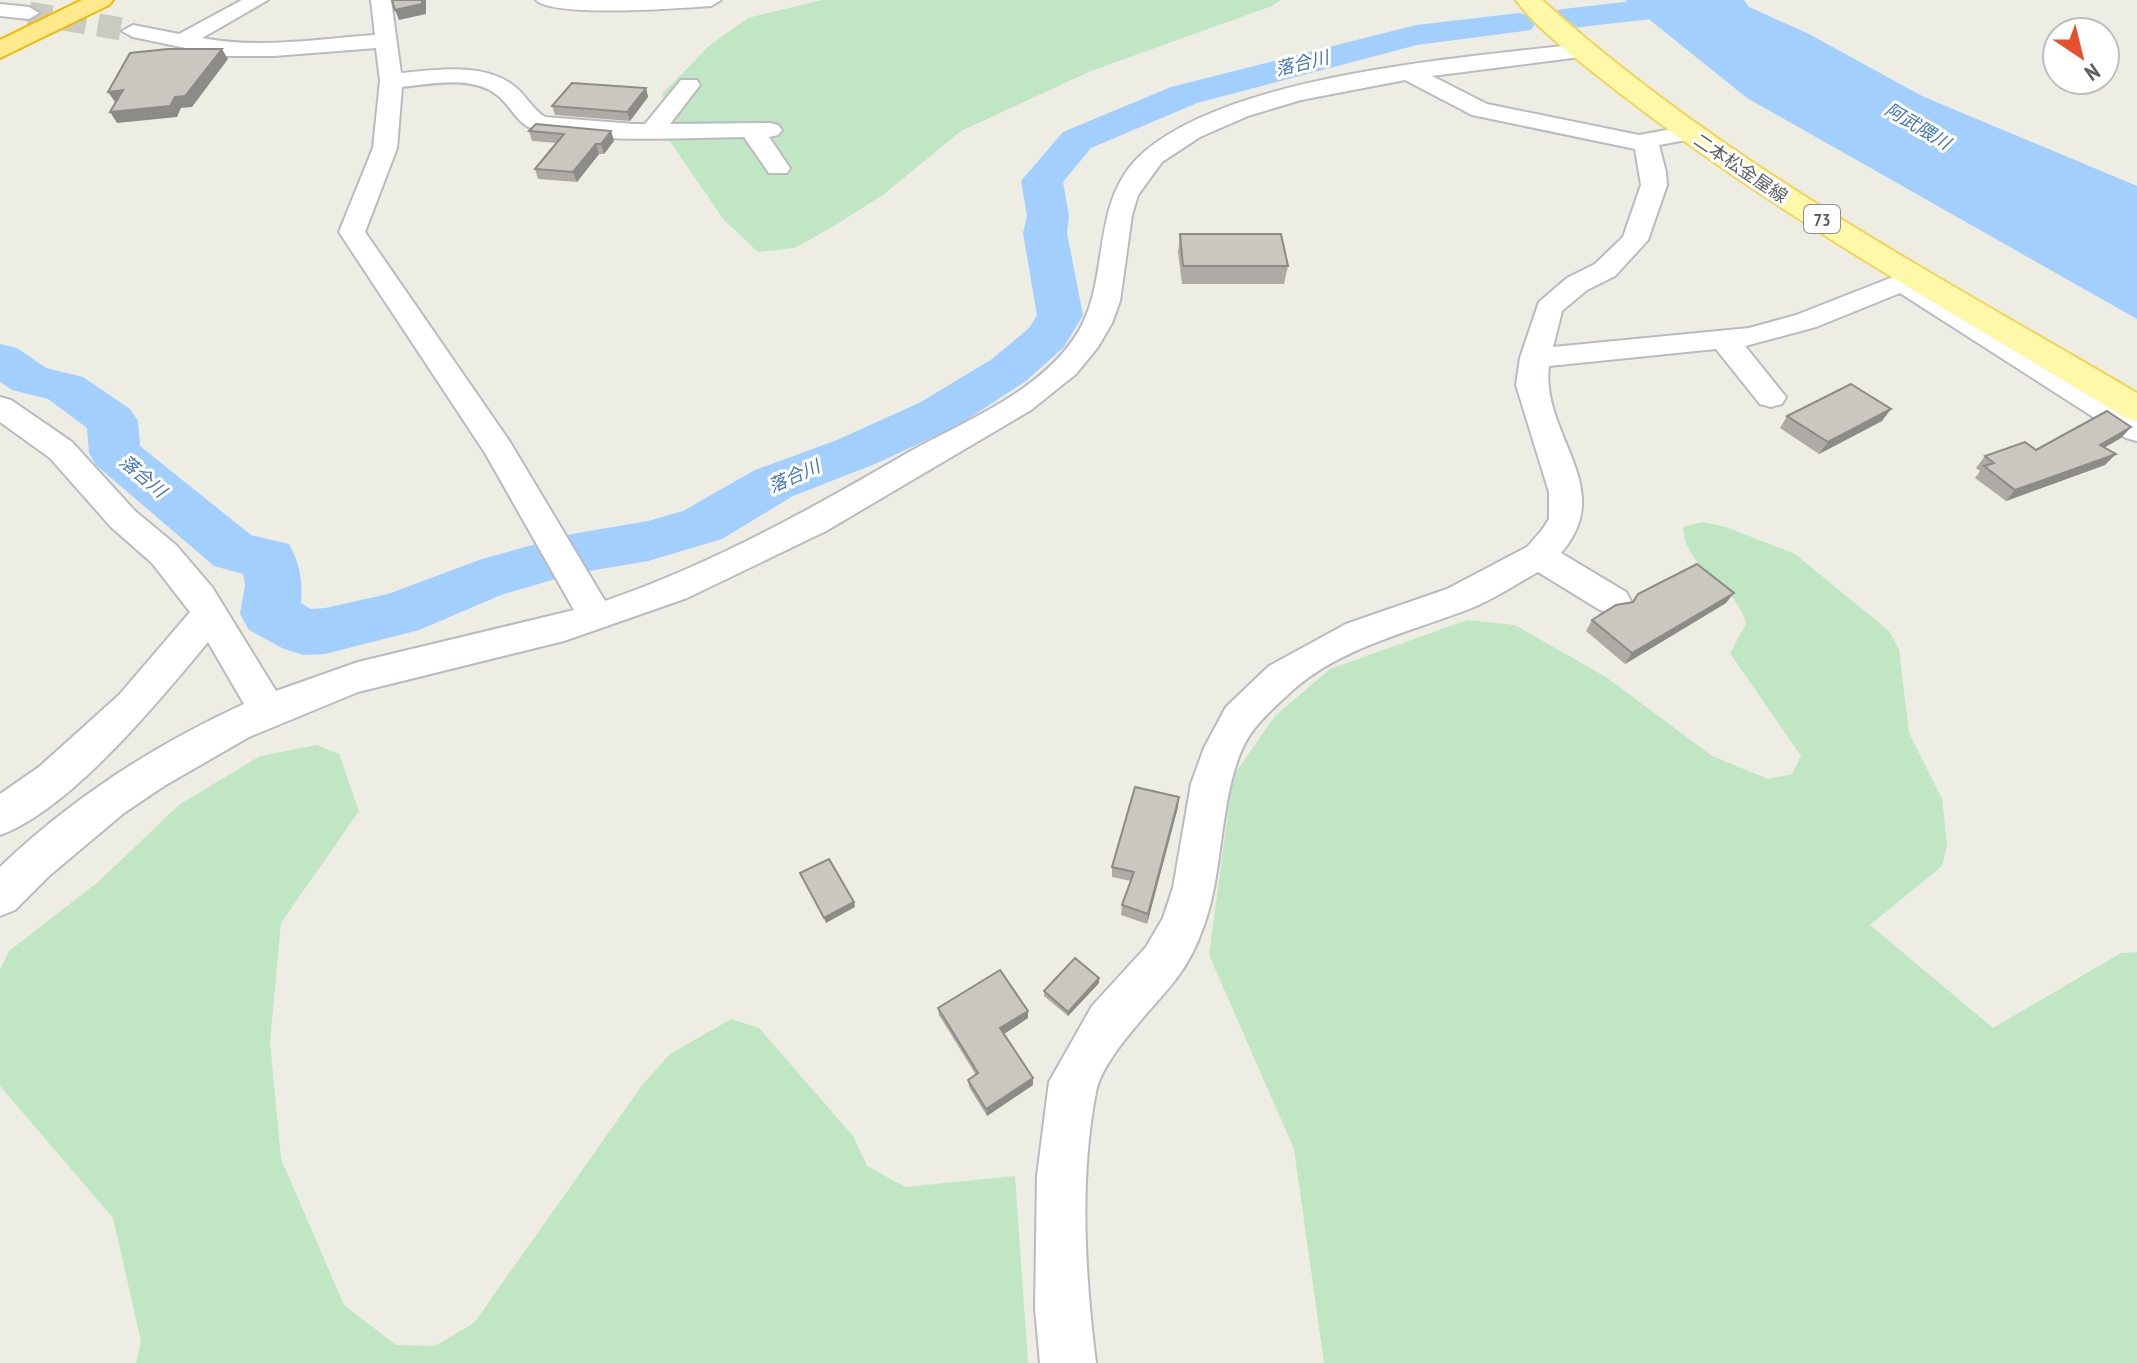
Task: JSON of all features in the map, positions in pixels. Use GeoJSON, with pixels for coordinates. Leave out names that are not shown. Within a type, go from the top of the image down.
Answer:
{"type":"FeatureCollection","features":[{"type":"Feature","properties":{"kind":"highway"},"geometry":{"type":"LineString","coordinates":[[61,19],[91,0]]}},
{"type":"Feature","properties":{"kind":"highway"},"geometry":{"type":"LineString","coordinates":[[0,50],[101,0]]}},
{"type":"Feature","properties":{"kind":"main road","name":"二本松金屋線"},"geometry":{"type":"LineString","coordinates":[[1528,0],[1580,51],[1689,133],[1776,192],[1909,278],[2137,409]]}},
{"type":"Feature","properties":{"kind":"street"},"geometry":{"type":"LineString","coordinates":[[179,42],[258,0]]}},
{"type":"Feature","properties":{"kind":"street"},"geometry":{"type":"LineString","coordinates":[[381,0],[391,81],[385,148],[352,232],[499,450],[597,618]]}},
{"type":"Feature","properties":{"kind":"street"},"geometry":{"type":"LineString","coordinates":[[546,0],[641,5],[711,0]]}},
{"type":"Feature","properties":{"kind":"street"},"geometry":{"type":"LineString","coordinates":[[0,10],[29,13]]}},
{"type":"Feature","properties":{"kind":"street"},"geometry":{"type":"LineString","coordinates":[[133,31],[224,49],[385,41]]}},
{"type":"Feature","properties":{"kind":"street"},"geometry":{"type":"LineString","coordinates":[[6,883],[138,782],[191,750],[268,711],[358,677],[597,618],[708,575],[802,529],[1008,409],[1045,384],[1085,344],[1098,321],[1111,286],[1114,233],[1124,194],[1151,158],[1172,143],[1250,107],[1409,73],[1580,51]]}},
{"type":"Feature","properties":{"kind":"street"},"geometry":{"type":"LineString","coordinates":[[1409,73],[1480,110],[1646,144],[1656,137],[1689,133]]}},
{"type":"Feature","properties":{"kind":"street"},"geometry":{"type":"LineString","coordinates":[[391,81],[451,77],[483,81],[506,90],[528,119],[540,124],[651,132],[761,130],[778,168]]}},
{"type":"Feature","properties":{"kind":"street"},"geometry":{"type":"LineString","coordinates":[[651,132],[689,85]]}},
{"type":"Feature","properties":{"kind":"street"},"geometry":{"type":"LineString","coordinates":[[579,128],[601,111]]}},
{"type":"Feature","properties":{"kind":"street"},"geometry":{"type":"LineString","coordinates":[[1068,1363],[1062,1309],[1062,1176],[1073,1082],[1109,1022],[1162,962],[1182,926],[1195,888],[1211,784],[1224,748],[1240,718],[1282,677],[1320,653],[1359,634],[1460,598],[1539,556],[1566,519],[1566,492],[1531,385],[1535,358],[1549,308],[1577,284],[1605,270],[1635,240],[1654,185],[1654,172],[1646,144]]}},
{"type":"Feature","properties":{"kind":"street"},"geometry":{"type":"LineString","coordinates":[[1535,358],[1751,337],[1806,321],[1909,278],[2137,431]]}},
{"type":"Feature","properties":{"kind":"street"},"geometry":{"type":"LineString","coordinates":[[1724,340],[1771,397]]}},
{"type":"Feature","properties":{"kind":"street"},"geometry":{"type":"LineString","coordinates":[[0,407],[61,450],[123,519],[164,554],[199,596],[268,711]]}},
{"type":"Feature","properties":{"kind":"street"},"geometry":{"type":"LineString","coordinates":[[1539,556],[1613,601]]}},
{"type":"Feature","properties":{"kind":"street"},"geometry":{"type":"LineString","coordinates":[[0,817],[53,779],[133,706],[210,614]]}},
{"type":"Feature","properties":{"kind":"green space"},"geometry":{"type":"Polygon","coordinates":[[[822,0],[1281,0],[1272,6],[1091,71],[961,131],[883,195],[832,227],[795,248],[758,252],[724,220],[669,140],[662,94],[710,45],[748,18],[822,0]]]}},
{"type":"Feature","properties":{"kind":"green space"},"geometry":{"type":"Polygon","coordinates":[[[1702,522],[1726,527],[1795,554],[1889,631],[1899,649],[1909,733],[1942,799],[1947,845],[1942,866],[1870,925],[1993,1028],[2121,953],[2137,952],[2137,1363],[1324,1363],[1294,1149],[1209,955],[1233,776],[1275,716],[1330,669],[1467,620],[1515,625],[1606,677],[1712,756],[1768,779],[1792,774],[1801,756],[1730,653],[1746,624],[1741,610],[1692,555],[1686,542],[1683,527],[1702,522]]]}},
{"type":"Feature","properties":{"kind":"green space"},"geometry":{"type":"Polygon","coordinates":[[[317,745],[339,754],[359,811],[281,923],[270,1042],[281,1159],[344,1305],[396,1345],[435,1346],[474,1323],[643,1084],[670,1054],[731,1019],[759,1028],[853,1136],[867,1166],[905,1187],[1015,1176],[1028,1363],[136,1363],[141,1341],[113,1218],[0,1086],[0,970],[9,951],[98,882],[179,805],[260,756],[317,745]]]}},
{"type":"Feature","properties":{"kind":"water","name":"阿武隈川"},"geometry":{"type":"Polygon","coordinates":[[[1625,0],[1744,0],[1749,7],[1807,33],[1922,96],[2137,186],[2137,319],[1747,98],[1625,0]]]}},
{"type":"Feature","properties":{"kind":"building"},"geometry":{"type":"Polygon","coordinates":[[[392,0],[422,0],[422,4],[395,10],[392,0]]]}},
{"type":"Feature","properties":{"kind":"building"},"geometry":{"type":"Polygon","coordinates":[[[222,49],[185,96],[175,97],[170,106],[110,112],[123,90],[108,92],[130,53],[222,49]]]}},
{"type":"Feature","properties":{"kind":"building"},"geometry":{"type":"Polygon","coordinates":[[[572,83],[646,88],[627,112],[552,106],[572,83]]]}},
{"type":"Feature","properties":{"kind":"building"},"geometry":{"type":"Polygon","coordinates":[[[536,124],[611,131],[573,172],[535,169],[564,134],[529,131],[536,124]]]}},
{"type":"Feature","properties":{"kind":"building"},"geometry":{"type":"Polygon","coordinates":[[[1180,234],[1281,234],[1288,266],[1183,266],[1180,234]]]}},
{"type":"Feature","properties":{"kind":"building"},"geometry":{"type":"Polygon","coordinates":[[[1851,384],[1891,409],[1828,442],[1787,416],[1851,384]]]}},
{"type":"Feature","properties":{"kind":"building"},"geometry":{"type":"Polygon","coordinates":[[[2107,411],[2131,427],[2100,445],[2116,454],[2015,490],[1984,466],[1994,463],[1985,456],[2025,442],[2036,450],[2107,411]]]}},
{"type":"Feature","properties":{"kind":"building"},"geometry":{"type":"Polygon","coordinates":[[[1697,564],[1734,593],[1632,653],[1592,620],[1616,605],[1633,602],[1638,594],[1697,564]]]}},
{"type":"Feature","properties":{"kind":"building"},"geometry":{"type":"Polygon","coordinates":[[[1135,787],[1179,797],[1148,914],[1122,905],[1134,872],[1112,867],[1135,787]]]}},
{"type":"Feature","properties":{"kind":"building"},"geometry":{"type":"Polygon","coordinates":[[[829,859],[854,902],[824,918],[800,873],[829,859]]]}},
{"type":"Feature","properties":{"kind":"building"},"geometry":{"type":"Polygon","coordinates":[[[1075,958],[1099,978],[1068,1012],[1044,991],[1075,958]]]}},
{"type":"Feature","properties":{"kind":"building"},"geometry":{"type":"Polygon","coordinates":[[[1000,970],[1028,1011],[1000,1028],[1033,1078],[986,1109],[968,1080],[978,1073],[938,1008],[1000,970]]]}},
{"type":"Feature","properties":{"kind":"waterway","name":"落合川"},"geometry":{"type":"LineString","coordinates":[[1563,19],[1714,2]]}},
{"type":"Feature","properties":{"kind":"waterway","name":"落合川"},"geometry":{"type":"LineString","coordinates":[[0,359],[29,379],[65,388],[112,421],[115,453],[234,552],[269,559],[274,585],[270,614],[303,632],[325,631],[398,614],[482,580],[572,554],[648,541],[702,525],[774,483],[856,452],[939,414],[1009,370],[1047,337],[1060,315],[1045,233],[1048,216],[1042,181],[1077,140],[1184,95],[1416,35],[1519,23]]}},
{"type":"Feature","properties":{"kind":"tunnel"},"geometry":{"type":"LineString","coordinates":[[29,13],[133,31]]}}]}
